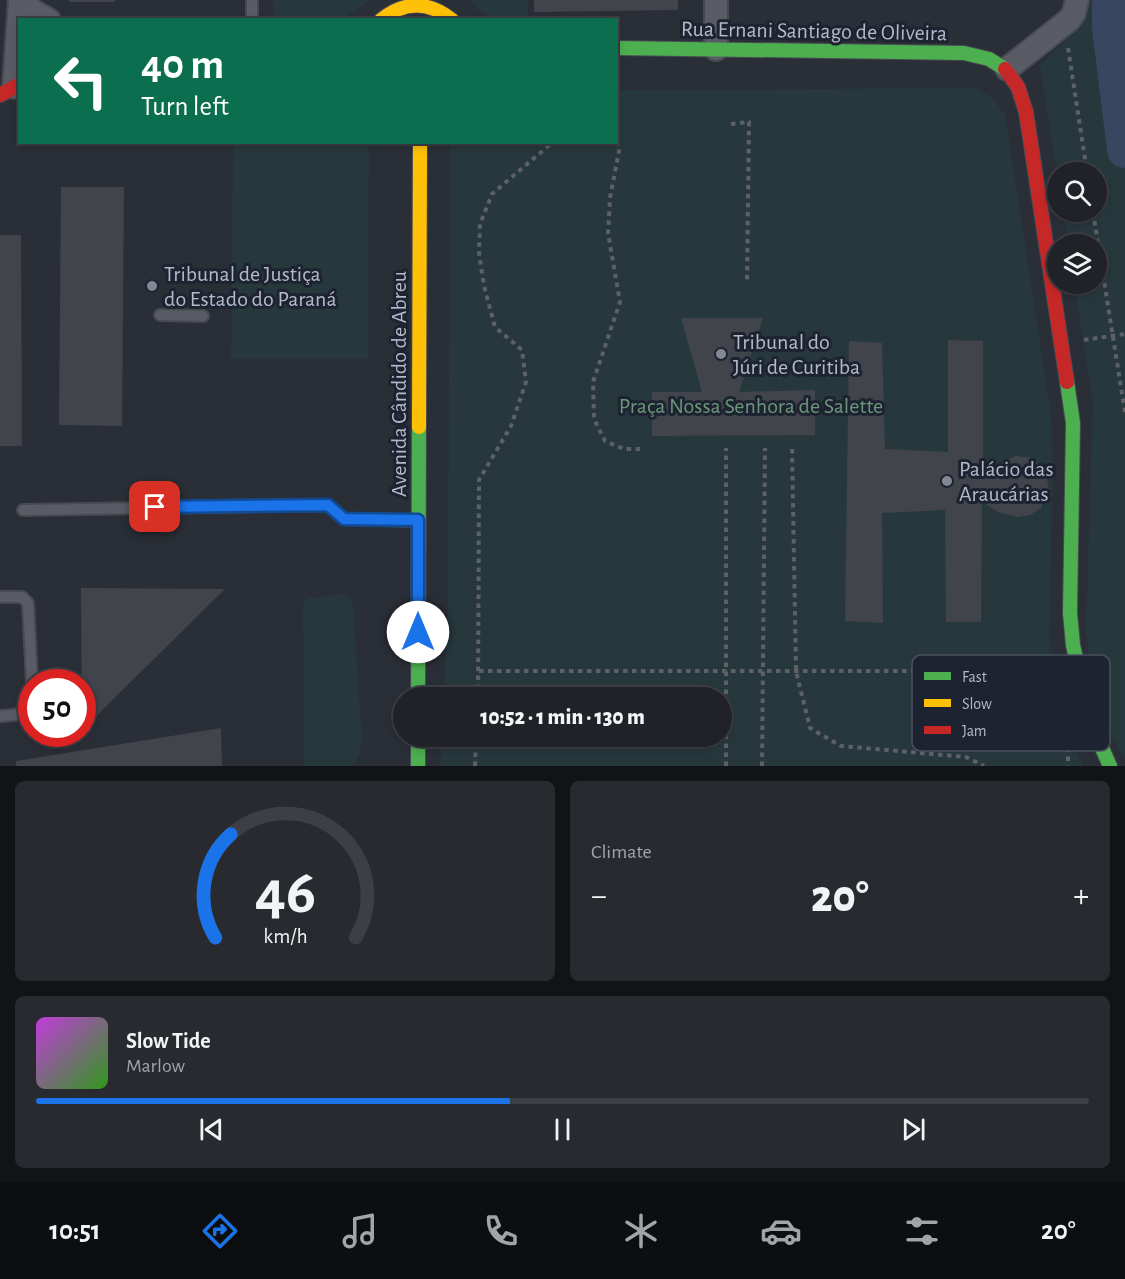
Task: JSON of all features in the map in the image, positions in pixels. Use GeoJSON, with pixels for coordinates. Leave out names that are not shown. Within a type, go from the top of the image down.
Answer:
{"type":"FeatureCollection","features":[{"type":"Feature","properties":{"kind":"street"},"geometry":{"type":"LineString","coordinates":[[22,0],[32,10],[46,18]]}},
{"type":"Feature","properties":{"kind":"street"},"geometry":{"type":"LineString","coordinates":[[20,18],[22,0]]}},
{"type":"Feature","properties":{"kind":"street"},"geometry":{"type":"LineString","coordinates":[[716,0],[716,49]]}},
{"type":"Feature","properties":{"kind":"street"},"geometry":{"type":"LineString","coordinates":[[383,18],[399,3],[411,5],[432,3],[450,18]]}},
{"type":"Feature","properties":{"kind":"street"},"geometry":{"type":"LineString","coordinates":[[1073,10],[1007,69],[1019,87],[1026,112],[1070,398],[1074,454],[1070,613],[1075,655]]}},
{"type":"Feature","properties":{"kind":"street"},"geometry":{"type":"LineString","coordinates":[[11,88],[18,32]]}},
{"type":"Feature","properties":{"kind":"street","name":"Rua Ernani Santiago de Oliveira"},"geometry":{"type":"LineString","coordinates":[[618,48],[964,52],[996,61],[1007,69]]}},
{"type":"Feature","properties":{"kind":"street","name":"Avenida Cândido de Abreu"},"geometry":{"type":"LineString","coordinates":[[418,687],[420,144]]}},
{"type":"Feature","properties":{"kind":"street"},"geometry":{"type":"LineString","coordinates":[[418,747],[418,766]]}},
{"type":"Feature","properties":{"kind":"street"},"geometry":{"type":"LineString","coordinates":[[1103,751],[1110,766]]}},
{"type":"Feature","properties":{"kind":"lane"},"geometry":{"type":"LineString","coordinates":[[252,0],[252,18]]}},
{"type":"Feature","properties":{"kind":"lane"},"geometry":{"type":"LineString","coordinates":[[160,315],[203,316]]}},
{"type":"Feature","properties":{"kind":"lane"},"geometry":{"type":"LineString","coordinates":[[23,510],[328,505],[344,519],[418,520]]}},
{"type":"Feature","properties":{"kind":"lane"},"geometry":{"type":"LineString","coordinates":[[0,597],[22,597],[28,603],[31,669]]}},
{"type":"Feature","properties":{"kind":"lane"},"geometry":{"type":"LineString","coordinates":[[0,716],[18,714]]}},
{"type":"Feature","properties":{"kind":"path"},"geometry":{"type":"LineString","coordinates":[[1073,10],[1068,54],[1085,162]]}},
{"type":"Feature","properties":{"kind":"path"},"geometry":{"type":"LineString","coordinates":[[731,124],[749,122],[747,283]]}},
{"type":"Feature","properties":{"kind":"path"},"geometry":{"type":"LineString","coordinates":[[478,687],[479,480],[511,426],[526,382],[522,350],[495,327],[484,286],[479,253],[480,224],[492,194],[551,144]]}},
{"type":"Feature","properties":{"kind":"path"},"geometry":{"type":"LineString","coordinates":[[618,144],[620,146],[610,198],[608,233],[620,302],[593,382],[594,420],[605,441],[624,450],[643,449]]}},
{"type":"Feature","properties":{"kind":"path"},"geometry":{"type":"LineString","coordinates":[[1095,222],[1125,412]]}},
{"type":"Feature","properties":{"kind":"path"},"geometry":{"type":"LineString","coordinates":[[1112,336],[1125,334]]}},
{"type":"Feature","properties":{"kind":"path"},"geometry":{"type":"LineString","coordinates":[[726,448],[724,671],[726,766]]}},
{"type":"Feature","properties":{"kind":"path"},"geometry":{"type":"LineString","coordinates":[[762,766],[765,448]]}},
{"type":"Feature","properties":{"kind":"path"},"geometry":{"type":"LineString","coordinates":[[792,449],[796,671],[810,728],[841,747],[966,757],[984,766]]}},
{"type":"Feature","properties":{"kind":"path"},"geometry":{"type":"LineString","coordinates":[[479,671],[912,671]]}},
{"type":"Feature","properties":{"kind":"path"},"geometry":{"type":"LineString","coordinates":[[475,766],[476,747]]}},
{"type":"Feature","properties":{"kind":"green space"},"geometry":{"type":"Polygon","coordinates":[[[273,0],[371,0],[345,18],[273,18],[273,0]]]}},
{"type":"Feature","properties":{"kind":"green space"},"geometry":{"type":"Polygon","coordinates":[[[471,0],[528,0],[528,18],[496,18],[488,16],[471,0]]]}},
{"type":"Feature","properties":{"kind":"green space"},"geometry":{"type":"Polygon","coordinates":[[[1085,0],[1125,0],[1125,759],[1110,732],[1110,655],[1089,655],[1086,629],[1093,401],[1076,294],[1107,294],[1107,234],[1066,234],[1065,222],[1107,222],[1107,162],[1055,162],[1040,65],[1085,21],[1085,0]]]}},
{"type":"Feature","properties":{"kind":"green space","name":"Praça Nossa Senhora de Salette"},"geometry":{"type":"Polygon","coordinates":[[[976,88],[991,97],[1005,114],[1051,415],[1053,466],[1049,635],[1053,655],[912,655],[912,751],[1076,751],[1083,766],[440,766],[441,747],[732,747],[732,687],[444,687],[448,598],[450,144],[618,144],[618,90],[976,88]]]}},
{"type":"Feature","properties":{"kind":"green space"},"geometry":{"type":"Polygon","coordinates":[[[233,144],[369,144],[368,359],[231,359],[233,144]]]}},
{"type":"Feature","properties":{"kind":"green space"},"geometry":{"type":"Polygon","coordinates":[[[347,594],[353,604],[362,739],[360,753],[352,766],[304,766],[303,607],[307,598],[347,594]]]}},
{"type":"Feature","properties":{"kind":"building"},"geometry":{"type":"Polygon","coordinates":[[[69,0],[115,0],[115,2],[69,2],[69,0]]]}},
{"type":"Feature","properties":{"kind":"building"},"geometry":{"type":"Polygon","coordinates":[[[534,0],[678,0],[678,10],[534,12],[534,0]]]}},
{"type":"Feature","properties":{"kind":"building"},"geometry":{"type":"Polygon","coordinates":[[[61,187],[124,187],[122,426],[59,425],[61,187]]]}},
{"type":"Feature","properties":{"kind":"building"},"geometry":{"type":"Polygon","coordinates":[[[0,235],[21,235],[22,446],[0,446],[0,235]]]}},
{"type":"Feature","properties":{"kind":"building","name":"Tribunal do Júri de Curitiba"},"geometry":{"type":"Polygon","coordinates":[[[681,318],[763,318],[739,392],[815,390],[815,435],[652,436],[652,392],[702,392],[681,318]]]}},
{"type":"Feature","properties":{"kind":"building","name":"Palácio das Araucárias"},"geometry":{"type":"Polygon","coordinates":[[[948,340],[983,341],[983,473],[1015,456],[1033,458],[1045,469],[1049,489],[1041,508],[1030,515],[1017,517],[998,512],[982,502],[981,622],[946,622],[945,510],[882,513],[883,623],[845,621],[849,341],[882,343],[885,449],[948,452],[948,340]]]}},
{"type":"Feature","properties":{"kind":"building"},"geometry":{"type":"Polygon","coordinates":[[[81,588],[225,589],[96,716],[96,669],[82,669],[81,588]]]}},
{"type":"Feature","properties":{"kind":"building"},"geometry":{"type":"Polygon","coordinates":[[[221,728],[222,766],[16,766],[16,761],[221,728]]]}},
{"type":"Feature","properties":{"kind":"waterway"},"geometry":{"type":"LineString","coordinates":[[1110,0],[1110,27],[1125,150]]}},
{"type":"Feature","properties":{"kind":"traffic: fast"},"geometry":{"type":"LineString","coordinates":[[618,48],[964,53],[989,59],[1005,69]]}},
{"type":"Feature","properties":{"kind":"traffic: fast"},"geometry":{"type":"LineString","coordinates":[[1067,382],[1073,423],[1070,613],[1075,655]]}},
{"type":"Feature","properties":{"kind":"traffic: fast"},"geometry":{"type":"LineString","coordinates":[[418,687],[419,427]]}},
{"type":"Feature","properties":{"kind":"traffic: fast"},"geometry":{"type":"LineString","coordinates":[[418,747],[418,766]]}},
{"type":"Feature","properties":{"kind":"traffic: fast"},"geometry":{"type":"LineString","coordinates":[[1103,751],[1110,766]]}},
{"type":"Feature","properties":{"kind":"traffic: slow"},"geometry":{"type":"LineString","coordinates":[[384,18],[399,9],[416,6],[434,9],[449,18]]}},
{"type":"Feature","properties":{"kind":"traffic: slow"},"geometry":{"type":"LineString","coordinates":[[419,427],[420,144]]}},
{"type":"Feature","properties":{"kind":"traffic: jam"},"geometry":{"type":"LineString","coordinates":[[1005,69],[1018,87],[1026,112],[1067,382]]}},
{"type":"Feature","properties":{"kind":"traffic: jam"},"geometry":{"type":"LineString","coordinates":[[0,95],[18,85]]}},
{"type":"Feature","properties":{"kind":"place","name":"Tribunal de Justiça do Estado do Paraná"},"geometry":{"type":"Point","coordinates":[152,286]}},
{"type":"Feature","properties":{"kind":"place","name":"Tribunal do Júri de Curitiba"},"geometry":{"type":"Point","coordinates":[721,354]}},
{"type":"Feature","properties":{"kind":"place","name":"Palácio das Araucárias"},"geometry":{"type":"Point","coordinates":[947,481]}},
{"type":"Feature","properties":{"kind":"route"},"geometry":{"type":"LineString","coordinates":[[155,507],[328,505],[344,519],[418,520],[418,632]]}}]}
